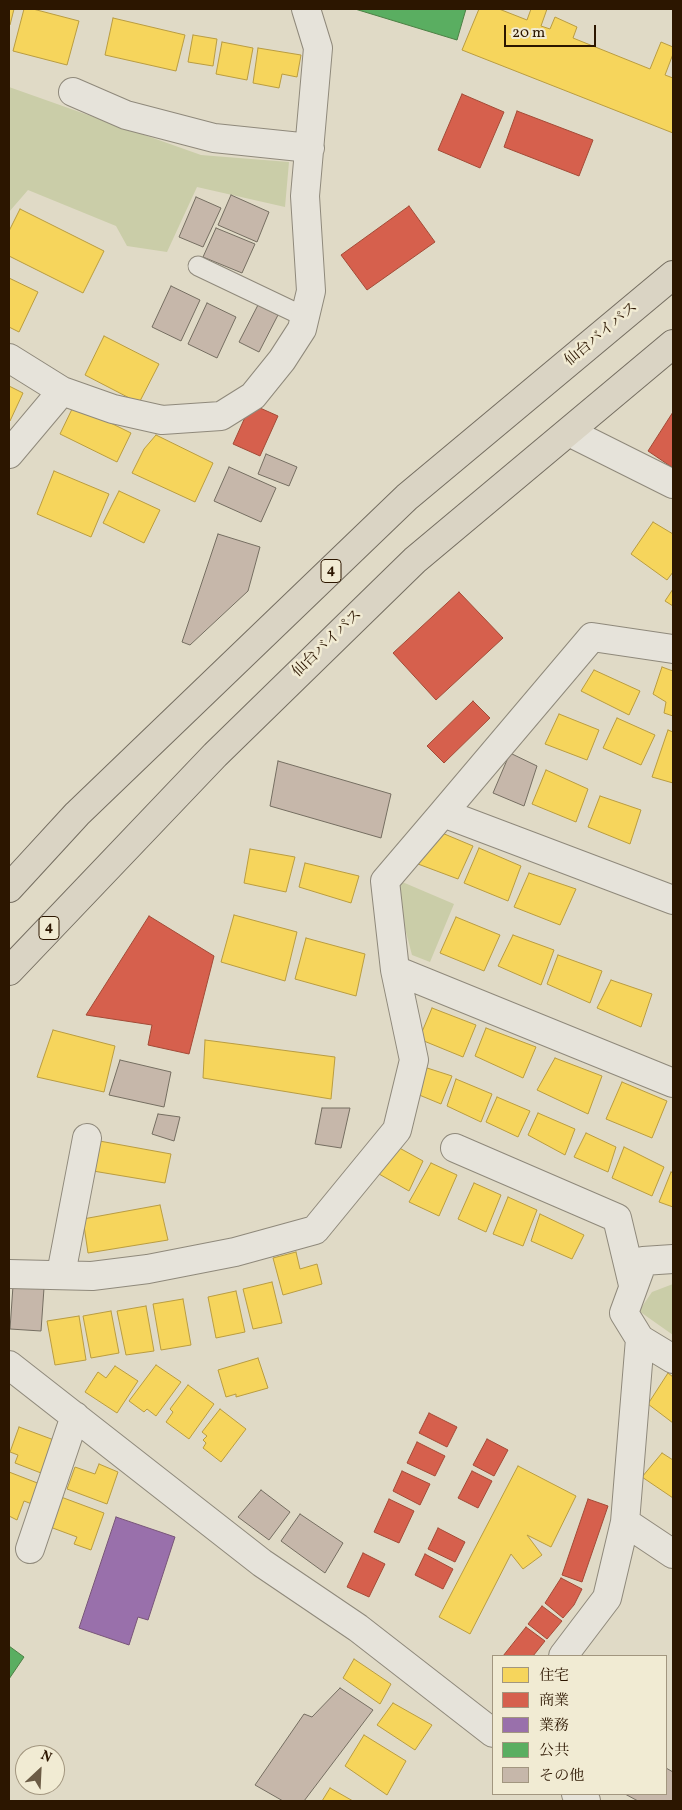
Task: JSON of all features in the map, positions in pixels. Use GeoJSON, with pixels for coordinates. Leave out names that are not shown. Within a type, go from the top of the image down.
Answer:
{"type":"FeatureCollection","features":[{"type":"Feature","properties":{"kind":"highway","name":"仙台バイパス"},"geometry":{"type":"LineString","coordinates":[[9,888],[77,814],[408,497],[673,275]]}},
{"type":"Feature","properties":{"kind":"highway","name":"仙台バイパス"},"geometry":{"type":"LineString","coordinates":[[9,971],[215,754],[415,560],[508,480],[569,432],[673,344]]}},
{"type":"Feature","properties":{"kind":"street"},"geometry":{"type":"LineString","coordinates":[[9,358],[62,391],[113,409],[162,420],[221,416],[253,396],[302,330],[311,291],[310,257],[305,215],[318,48],[306,9]]}},
{"type":"Feature","properties":{"kind":"street"},"geometry":{"type":"LineString","coordinates":[[73,92],[126,115],[214,138],[310,148]]}},
{"type":"Feature","properties":{"kind":"street"},"geometry":{"type":"LineString","coordinates":[[9,454],[62,391]]}},
{"type":"Feature","properties":{"kind":"street"},"geometry":{"type":"LineString","coordinates":[[569,432],[673,484]]}},
{"type":"Feature","properties":{"kind":"street"},"geometry":{"type":"LineString","coordinates":[[9,1274],[92,1276],[148,1269],[235,1252],[315,1230],[397,1130],[414,1060],[395,970],[385,882],[592,637],[673,649]]}},
{"type":"Feature","properties":{"kind":"street"},"geometry":{"type":"LineString","coordinates":[[443,813],[673,900]]}},
{"type":"Feature","properties":{"kind":"street"},"geometry":{"type":"LineString","coordinates":[[395,970],[673,1083]]}},
{"type":"Feature","properties":{"kind":"street"},"geometry":{"type":"LineString","coordinates":[[61,1274],[87,1138]]}},
{"type":"Feature","properties":{"kind":"street"},"geometry":{"type":"LineString","coordinates":[[455,1148],[617,1218],[633,1285]]}},
{"type":"Feature","properties":{"kind":"street"},"geometry":{"type":"LineString","coordinates":[[673,1259],[643,1261],[624,1313],[640,1339],[673,1359]]}},
{"type":"Feature","properties":{"kind":"street"},"geometry":{"type":"LineString","coordinates":[[564,1655],[607,1598],[625,1522],[640,1339]]}},
{"type":"Feature","properties":{"kind":"street"},"geometry":{"type":"LineString","coordinates":[[9,1365],[262,1563],[358,1628],[492,1732]]}},
{"type":"Feature","properties":{"kind":"street"},"geometry":{"type":"LineString","coordinates":[[30,1549],[75,1416]]}},
{"type":"Feature","properties":{"kind":"street"},"geometry":{"type":"LineString","coordinates":[[625,1522],[673,1554]]}},
{"type":"Feature","properties":{"kind":"lane"},"geometry":{"type":"LineString","coordinates":[[198,266],[305,317]]}},
{"type":"Feature","properties":{"kind":"green space"},"geometry":{"type":"Polygon","coordinates":[[[9,87],[201,155],[289,162],[285,207],[197,187],[167,252],[127,246],[116,226],[28,190],[9,212],[9,87]]]}},
{"type":"Feature","properties":{"kind":"green space"},"geometry":{"type":"Polygon","coordinates":[[[400,881],[454,904],[430,962],[412,955],[396,894],[400,881]]]}},
{"type":"Feature","properties":{"kind":"green space"},"geometry":{"type":"Polygon","coordinates":[[[673,1284],[673,1335],[639,1311],[652,1292],[673,1284]]]}},
{"type":"Feature","properties":{"kind":"building: 住宅"},"geometry":{"type":"Polygon","coordinates":[[[9,9],[14,9],[10,25],[9,25],[9,9]]]}},
{"type":"Feature","properties":{"kind":"building: 住宅"},"geometry":{"type":"Polygon","coordinates":[[[24,9],[33,9],[79,21],[67,65],[13,51],[24,9]]]}},
{"type":"Feature","properties":{"kind":"building: 住宅"},"geometry":{"type":"Polygon","coordinates":[[[479,9],[499,9],[527,20],[531,9],[547,9],[541,26],[550,29],[555,17],[577,27],[573,38],[650,69],[661,42],[673,47],[673,54],[665,75],[673,78],[673,133],[462,50],[479,9]]]}},
{"type":"Feature","properties":{"kind":"building: 住宅"},"geometry":{"type":"Polygon","coordinates":[[[113,18],[185,35],[176,71],[105,55],[113,18]]]}},
{"type":"Feature","properties":{"kind":"building: 住宅"},"geometry":{"type":"Polygon","coordinates":[[[193,35],[217,39],[213,66],[188,62],[193,35]]]}},
{"type":"Feature","properties":{"kind":"building: 住宅"},"geometry":{"type":"Polygon","coordinates":[[[222,42],[253,48],[247,80],[216,74],[222,42]]]}},
{"type":"Feature","properties":{"kind":"building: 住宅"},"geometry":{"type":"Polygon","coordinates":[[[258,48],[301,55],[297,77],[282,74],[279,88],[253,83],[258,48]]]}},
{"type":"Feature","properties":{"kind":"building: 住宅"},"geometry":{"type":"Polygon","coordinates":[[[20,209],[104,251],[83,293],[9,256],[9,231],[20,209]]]}},
{"type":"Feature","properties":{"kind":"building: 住宅"},"geometry":{"type":"Polygon","coordinates":[[[9,278],[38,292],[19,332],[9,327],[9,278]]]}},
{"type":"Feature","properties":{"kind":"building: 住宅"},"geometry":{"type":"Polygon","coordinates":[[[104,336],[159,364],[139,403],[85,375],[104,336]]]}},
{"type":"Feature","properties":{"kind":"building: 住宅"},"geometry":{"type":"Polygon","coordinates":[[[9,386],[23,393],[10,421],[9,420],[9,386]]]}},
{"type":"Feature","properties":{"kind":"building: 住宅"},"geometry":{"type":"Polygon","coordinates":[[[74,405],[131,433],[117,462],[60,434],[74,405]]]}},
{"type":"Feature","properties":{"kind":"building: 住宅"},"geometry":{"type":"Polygon","coordinates":[[[156,435],[213,463],[195,502],[132,473],[144,449],[156,435]]]}},
{"type":"Feature","properties":{"kind":"building: 住宅"},"geometry":{"type":"Polygon","coordinates":[[[54,471],[109,494],[91,537],[37,514],[54,471]]]}},
{"type":"Feature","properties":{"kind":"building: 住宅"},"geometry":{"type":"Polygon","coordinates":[[[119,491],[160,510],[144,543],[103,523],[119,491]]]}},
{"type":"Feature","properties":{"kind":"building: 住宅"},"geometry":{"type":"Polygon","coordinates":[[[653,522],[673,534],[673,572],[667,580],[631,554],[653,522]]]}},
{"type":"Feature","properties":{"kind":"building: 住宅"},"geometry":{"type":"Polygon","coordinates":[[[673,589],[673,606],[665,601],[673,589]]]}},
{"type":"Feature","properties":{"kind":"building: 住宅"},"geometry":{"type":"Polygon","coordinates":[[[662,667],[673,671],[673,716],[664,713],[666,702],[653,694],[662,667]]]}},
{"type":"Feature","properties":{"kind":"building: 住宅"},"geometry":{"type":"Polygon","coordinates":[[[594,670],[640,691],[629,715],[581,691],[594,670]]]}},
{"type":"Feature","properties":{"kind":"building: 住宅"},"geometry":{"type":"Polygon","coordinates":[[[559,714],[599,730],[587,760],[545,744],[559,714]]]}},
{"type":"Feature","properties":{"kind":"building: 住宅"},"geometry":{"type":"Polygon","coordinates":[[[617,718],[655,735],[641,765],[603,748],[617,718]]]}},
{"type":"Feature","properties":{"kind":"building: 住宅"},"geometry":{"type":"Polygon","coordinates":[[[668,730],[673,732],[673,783],[652,777],[668,730]]]}},
{"type":"Feature","properties":{"kind":"building: 住宅"},"geometry":{"type":"Polygon","coordinates":[[[546,770],[588,789],[576,822],[532,804],[546,770]]]}},
{"type":"Feature","properties":{"kind":"building: 住宅"},"geometry":{"type":"Polygon","coordinates":[[[600,796],[641,810],[630,844],[588,827],[600,796]]]}},
{"type":"Feature","properties":{"kind":"building: 住宅"},"geometry":{"type":"Polygon","coordinates":[[[442,833],[473,846],[458,879],[418,864],[428,841],[442,833]]]}},
{"type":"Feature","properties":{"kind":"building: 住宅"},"geometry":{"type":"Polygon","coordinates":[[[479,848],[521,866],[508,901],[464,883],[479,848]]]}},
{"type":"Feature","properties":{"kind":"building: 住宅"},"geometry":{"type":"Polygon","coordinates":[[[250,849],[295,857],[286,892],[244,883],[250,849]]]}},
{"type":"Feature","properties":{"kind":"building: 住宅"},"geometry":{"type":"Polygon","coordinates":[[[305,863],[359,876],[351,903],[299,887],[305,863]]]}},
{"type":"Feature","properties":{"kind":"building: 住宅"},"geometry":{"type":"Polygon","coordinates":[[[529,873],[576,889],[560,925],[514,907],[529,873]]]}},
{"type":"Feature","properties":{"kind":"building: 住宅"},"geometry":{"type":"Polygon","coordinates":[[[234,915],[297,932],[285,981],[221,962],[234,915]]]}},
{"type":"Feature","properties":{"kind":"building: 住宅"},"geometry":{"type":"Polygon","coordinates":[[[456,917],[500,935],[484,971],[440,953],[456,917]]]}},
{"type":"Feature","properties":{"kind":"building: 住宅"},"geometry":{"type":"Polygon","coordinates":[[[513,935],[554,950],[541,985],[498,966],[513,935]]]}},
{"type":"Feature","properties":{"kind":"building: 住宅"},"geometry":{"type":"Polygon","coordinates":[[[306,938],[365,954],[356,996],[295,979],[306,938]]]}},
{"type":"Feature","properties":{"kind":"building: 住宅"},"geometry":{"type":"Polygon","coordinates":[[[558,955],[602,971],[590,1003],[547,984],[558,955]]]}},
{"type":"Feature","properties":{"kind":"building: 住宅"},"geometry":{"type":"Polygon","coordinates":[[[611,980],[652,994],[641,1027],[597,1008],[611,980]]]}},
{"type":"Feature","properties":{"kind":"building: 住宅"},"geometry":{"type":"Polygon","coordinates":[[[432,1008],[476,1025],[463,1057],[419,1039],[432,1008]]]}},
{"type":"Feature","properties":{"kind":"building: 住宅"},"geometry":{"type":"Polygon","coordinates":[[[486,1028],[536,1047],[523,1078],[475,1056],[486,1028]]]}},
{"type":"Feature","properties":{"kind":"building: 住宅"},"geometry":{"type":"Polygon","coordinates":[[[53,1030],[115,1046],[104,1092],[37,1077],[53,1030]]]}},
{"type":"Feature","properties":{"kind":"building: 住宅"},"geometry":{"type":"Polygon","coordinates":[[[205,1040],[335,1057],[331,1099],[203,1078],[205,1040]]]}},
{"type":"Feature","properties":{"kind":"building: 住宅"},"geometry":{"type":"Polygon","coordinates":[[[555,1058],[602,1076],[588,1114],[537,1090],[555,1058]]]}},
{"type":"Feature","properties":{"kind":"building: 住宅"},"geometry":{"type":"Polygon","coordinates":[[[424,1067],[452,1076],[441,1104],[412,1092],[424,1067]]]}},
{"type":"Feature","properties":{"kind":"building: 住宅"},"geometry":{"type":"Polygon","coordinates":[[[456,1079],[492,1094],[481,1122],[447,1106],[456,1079]]]}},
{"type":"Feature","properties":{"kind":"building: 住宅"},"geometry":{"type":"Polygon","coordinates":[[[622,1082],[667,1101],[652,1138],[606,1119],[622,1082]]]}},
{"type":"Feature","properties":{"kind":"building: 住宅"},"geometry":{"type":"Polygon","coordinates":[[[497,1097],[530,1111],[518,1137],[486,1122],[497,1097]]]}},
{"type":"Feature","properties":{"kind":"building: 住宅"},"geometry":{"type":"Polygon","coordinates":[[[538,1113],[575,1129],[565,1155],[528,1135],[538,1113]]]}},
{"type":"Feature","properties":{"kind":"building: 住宅"},"geometry":{"type":"Polygon","coordinates":[[[586,1133],[616,1147],[608,1172],[574,1157],[586,1133]]]}},
{"type":"Feature","properties":{"kind":"building: 住宅"},"geometry":{"type":"Polygon","coordinates":[[[94,1140],[171,1154],[165,1183],[87,1170],[94,1140]]]}},
{"type":"Feature","properties":{"kind":"building: 住宅"},"geometry":{"type":"Polygon","coordinates":[[[394,1145],[423,1161],[409,1191],[379,1174],[394,1145]]]}},
{"type":"Feature","properties":{"kind":"building: 住宅"},"geometry":{"type":"Polygon","coordinates":[[[624,1147],[664,1167],[652,1196],[612,1178],[624,1147]]]}},
{"type":"Feature","properties":{"kind":"building: 住宅"},"geometry":{"type":"Polygon","coordinates":[[[431,1163],[457,1175],[439,1216],[409,1202],[431,1163]]]}},
{"type":"Feature","properties":{"kind":"building: 住宅"},"geometry":{"type":"Polygon","coordinates":[[[671,1172],[673,1173],[673,1207],[659,1202],[671,1172]]]}},
{"type":"Feature","properties":{"kind":"building: 住宅"},"geometry":{"type":"Polygon","coordinates":[[[474,1183],[501,1195],[486,1232],[458,1219],[474,1183]]]}},
{"type":"Feature","properties":{"kind":"building: 住宅"},"geometry":{"type":"Polygon","coordinates":[[[508,1197],[537,1210],[523,1246],[493,1234],[508,1197]]]}},
{"type":"Feature","properties":{"kind":"building: 住宅"},"geometry":{"type":"Polygon","coordinates":[[[160,1205],[168,1240],[88,1253],[83,1219],[160,1205]]]}},
{"type":"Feature","properties":{"kind":"building: 住宅"},"geometry":{"type":"Polygon","coordinates":[[[540,1214],[584,1235],[572,1259],[531,1241],[540,1214]]]}},
{"type":"Feature","properties":{"kind":"building: 住宅"},"geometry":{"type":"Polygon","coordinates":[[[296,1252],[300,1269],[317,1264],[322,1284],[283,1295],[273,1258],[296,1252]]]}},
{"type":"Feature","properties":{"kind":"building: 住宅"},"geometry":{"type":"Polygon","coordinates":[[[272,1282],[282,1323],[253,1329],[243,1289],[272,1282]]]}},
{"type":"Feature","properties":{"kind":"building: 住宅"},"geometry":{"type":"Polygon","coordinates":[[[236,1291],[245,1332],[216,1338],[208,1297],[236,1291]]]}},
{"type":"Feature","properties":{"kind":"building: 住宅"},"geometry":{"type":"Polygon","coordinates":[[[183,1299],[191,1345],[161,1350],[153,1304],[183,1299]]]}},
{"type":"Feature","properties":{"kind":"building: 住宅"},"geometry":{"type":"Polygon","coordinates":[[[146,1306],[154,1351],[126,1355],[117,1311],[146,1306]]]}},
{"type":"Feature","properties":{"kind":"building: 住宅"},"geometry":{"type":"Polygon","coordinates":[[[111,1311],[119,1353],[91,1358],[83,1316],[111,1311]]]}},
{"type":"Feature","properties":{"kind":"building: 住宅"},"geometry":{"type":"Polygon","coordinates":[[[79,1316],[86,1360],[55,1365],[47,1321],[79,1316]]]}},
{"type":"Feature","properties":{"kind":"building: 住宅"},"geometry":{"type":"Polygon","coordinates":[[[258,1358],[268,1388],[236,1397],[236,1394],[226,1397],[218,1370],[258,1358]]]}},
{"type":"Feature","properties":{"kind":"building: 住宅"},"geometry":{"type":"Polygon","coordinates":[[[156,1365],[181,1382],[156,1416],[147,1409],[144,1412],[129,1401],[156,1365]]]}},
{"type":"Feature","properties":{"kind":"building: 住宅"},"geometry":{"type":"Polygon","coordinates":[[[115,1366],[138,1381],[117,1413],[85,1392],[98,1372],[106,1378],[115,1366]]]}},
{"type":"Feature","properties":{"kind":"building: 住宅"},"geometry":{"type":"Polygon","coordinates":[[[668,1373],[673,1377],[673,1423],[648,1404],[668,1373]]]}},
{"type":"Feature","properties":{"kind":"building: 住宅"},"geometry":{"type":"Polygon","coordinates":[[[188,1385],[214,1404],[189,1439],[166,1422],[173,1412],[170,1409],[188,1385]]]}},
{"type":"Feature","properties":{"kind":"building: 住宅"},"geometry":{"type":"Polygon","coordinates":[[[220,1409],[246,1429],[221,1462],[203,1448],[206,1443],[203,1440],[207,1436],[202,1432],[220,1409]]]}},
{"type":"Feature","properties":{"kind":"building: 住宅"},"geometry":{"type":"Polygon","coordinates":[[[19,1427],[54,1440],[41,1473],[15,1463],[18,1455],[10,1452],[19,1427]]]}},
{"type":"Feature","properties":{"kind":"building: 住宅"},"geometry":{"type":"Polygon","coordinates":[[[662,1453],[673,1460],[673,1498],[642,1477],[662,1453]]]}},
{"type":"Feature","properties":{"kind":"building: 住宅"},"geometry":{"type":"Polygon","coordinates":[[[99,1464],[118,1472],[107,1504],[67,1489],[75,1467],[95,1474],[99,1464]]]}},
{"type":"Feature","properties":{"kind":"building: 住宅"},"geometry":{"type":"Polygon","coordinates":[[[518,1466],[576,1496],[551,1547],[527,1535],[542,1555],[523,1569],[511,1554],[470,1634],[439,1617],[518,1466]]]}},
{"type":"Feature","properties":{"kind":"building: 住宅"},"geometry":{"type":"Polygon","coordinates":[[[9,1472],[40,1484],[32,1504],[24,1501],[17,1520],[9,1516],[9,1472]]]}},
{"type":"Feature","properties":{"kind":"building: 住宅"},"geometry":{"type":"Polygon","coordinates":[[[61,1497],[104,1513],[91,1550],[74,1544],[77,1537],[50,1527],[61,1497]]]}},
{"type":"Feature","properties":{"kind":"building: 住宅"},"geometry":{"type":"Polygon","coordinates":[[[354,1659],[391,1684],[380,1704],[343,1678],[354,1659]]]}},
{"type":"Feature","properties":{"kind":"building: 住宅"},"geometry":{"type":"Polygon","coordinates":[[[393,1703],[432,1725],[415,1750],[377,1725],[393,1703]]]}},
{"type":"Feature","properties":{"kind":"building: 住宅"},"geometry":{"type":"Polygon","coordinates":[[[364,1735],[406,1761],[387,1795],[345,1766],[364,1735]]]}},
{"type":"Feature","properties":{"kind":"building: 住宅"},"geometry":{"type":"Polygon","coordinates":[[[330,1788],[353,1801],[322,1801],[330,1788]]]}},
{"type":"Feature","properties":{"kind":"building: 商業"},"geometry":{"type":"Polygon","coordinates":[[[462,94],[504,112],[480,168],[438,150],[462,94]]]}},
{"type":"Feature","properties":{"kind":"building: 商業"},"geometry":{"type":"Polygon","coordinates":[[[517,111],[593,140],[579,176],[504,147],[517,111]]]}},
{"type":"Feature","properties":{"kind":"building: 商業"},"geometry":{"type":"Polygon","coordinates":[[[409,206],[435,242],[367,290],[341,255],[409,206]]]}},
{"type":"Feature","properties":{"kind":"building: 商業"},"geometry":{"type":"Polygon","coordinates":[[[251,404],[278,416],[260,456],[233,444],[251,404]]]}},
{"type":"Feature","properties":{"kind":"building: 商業"},"geometry":{"type":"Polygon","coordinates":[[[673,412],[673,468],[648,451],[673,412]]]}},
{"type":"Feature","properties":{"kind":"building: 商業"},"geometry":{"type":"Polygon","coordinates":[[[459,592],[503,638],[436,700],[393,653],[459,592]]]}},
{"type":"Feature","properties":{"kind":"building: 商業"},"geometry":{"type":"Polygon","coordinates":[[[473,701],[490,718],[444,763],[427,746],[473,701]]]}},
{"type":"Feature","properties":{"kind":"building: 商業"},"geometry":{"type":"Polygon","coordinates":[[[149,916],[214,956],[189,1054],[148,1045],[152,1025],[86,1015],[149,916]]]}},
{"type":"Feature","properties":{"kind":"building: 商業"},"geometry":{"type":"Polygon","coordinates":[[[429,1413],[457,1427],[447,1447],[419,1433],[429,1413]]]}},
{"type":"Feature","properties":{"kind":"building: 商業"},"geometry":{"type":"Polygon","coordinates":[[[487,1439],[508,1450],[494,1476],[473,1465],[487,1439]]]}},
{"type":"Feature","properties":{"kind":"building: 商業"},"geometry":{"type":"Polygon","coordinates":[[[417,1442],[445,1456],[435,1476],[407,1463],[417,1442]]]}},
{"type":"Feature","properties":{"kind":"building: 商業"},"geometry":{"type":"Polygon","coordinates":[[[402,1471],[430,1484],[420,1505],[393,1491],[402,1471]]]}},
{"type":"Feature","properties":{"kind":"building: 商業"},"geometry":{"type":"Polygon","coordinates":[[[472,1471],[492,1481],[478,1508],[458,1498],[472,1471]]]}},
{"type":"Feature","properties":{"kind":"building: 商業"},"geometry":{"type":"Polygon","coordinates":[[[389,1499],[414,1511],[399,1543],[374,1532],[389,1499]]]}},
{"type":"Feature","properties":{"kind":"building: 商業"},"geometry":{"type":"Polygon","coordinates":[[[588,1499],[608,1506],[582,1582],[562,1575],[588,1499]]]}},
{"type":"Feature","properties":{"kind":"building: 商業"},"geometry":{"type":"Polygon","coordinates":[[[438,1528],[465,1542],[455,1562],[428,1549],[438,1528]]]}},
{"type":"Feature","properties":{"kind":"building: 商業"},"geometry":{"type":"Polygon","coordinates":[[[363,1553],[385,1564],[369,1597],[347,1587],[363,1553]]]}},
{"type":"Feature","properties":{"kind":"building: 商業"},"geometry":{"type":"Polygon","coordinates":[[[425,1554],[453,1569],[443,1589],[415,1575],[425,1554]]]}},
{"type":"Feature","properties":{"kind":"building: 商業"},"geometry":{"type":"Polygon","coordinates":[[[561,1578],[582,1589],[574,1605],[563,1618],[545,1603],[561,1578]]]}},
{"type":"Feature","properties":{"kind":"building: 商業"},"geometry":{"type":"Polygon","coordinates":[[[542,1606],[562,1621],[547,1639],[528,1624],[542,1606]]]}},
{"type":"Feature","properties":{"kind":"building: 商業"},"geometry":{"type":"Polygon","coordinates":[[[526,1627],[545,1641],[534,1655],[504,1655],[526,1627]]]}},
{"type":"Feature","properties":{"kind":"building: 業務"},"geometry":{"type":"Polygon","coordinates":[[[116,1517],[175,1537],[148,1620],[138,1617],[129,1645],[79,1628],[116,1517]]]}},
{"type":"Feature","properties":{"kind":"building: 公共"},"geometry":{"type":"Polygon","coordinates":[[[355,9],[466,9],[457,40],[355,9]]]}},
{"type":"Feature","properties":{"kind":"building: 公共"},"geometry":{"type":"Polygon","coordinates":[[[9,1646],[24,1657],[9,1679],[9,1646]]]}},
{"type":"Feature","properties":{"kind":"building: その他"},"geometry":{"type":"Polygon","coordinates":[[[231,195],[269,212],[257,242],[218,225],[231,195]]]}},
{"type":"Feature","properties":{"kind":"building: その他"},"geometry":{"type":"Polygon","coordinates":[[[196,197],[221,208],[203,247],[179,237],[196,197]]]}},
{"type":"Feature","properties":{"kind":"building: その他"},"geometry":{"type":"Polygon","coordinates":[[[216,228],[255,244],[242,273],[203,257],[216,228]]]}},
{"type":"Feature","properties":{"kind":"building: その他"},"geometry":{"type":"Polygon","coordinates":[[[171,286],[200,300],[181,341],[152,327],[171,286]]]}},
{"type":"Feature","properties":{"kind":"building: その他"},"geometry":{"type":"Polygon","coordinates":[[[207,303],[236,317],[217,358],[188,344],[207,303]]]}},
{"type":"Feature","properties":{"kind":"building: その他"},"geometry":{"type":"Polygon","coordinates":[[[258,305],[278,315],[259,352],[239,342],[258,305]]]}},
{"type":"Feature","properties":{"kind":"building: その他"},"geometry":{"type":"Polygon","coordinates":[[[266,454],[297,467],[289,486],[258,474],[266,454]]]}},
{"type":"Feature","properties":{"kind":"building: その他"},"geometry":{"type":"Polygon","coordinates":[[[229,467],[276,488],[261,522],[214,501],[229,467]]]}},
{"type":"Feature","properties":{"kind":"building: その他"},"geometry":{"type":"Polygon","coordinates":[[[218,534],[260,547],[248,591],[190,645],[182,642],[218,534]]]}},
{"type":"Feature","properties":{"kind":"building: その他"},"geometry":{"type":"Polygon","coordinates":[[[510,753],[537,766],[524,806],[493,793],[510,753]]]}},
{"type":"Feature","properties":{"kind":"building: その他"},"geometry":{"type":"Polygon","coordinates":[[[278,761],[391,794],[381,838],[270,806],[278,761]]]}},
{"type":"Feature","properties":{"kind":"building: その他"},"geometry":{"type":"Polygon","coordinates":[[[120,1060],[171,1072],[164,1107],[109,1095],[120,1060]]]}},
{"type":"Feature","properties":{"kind":"building: その他"},"geometry":{"type":"Polygon","coordinates":[[[322,1108],[350,1108],[341,1148],[315,1144],[322,1108]]]}},
{"type":"Feature","properties":{"kind":"building: その他"},"geometry":{"type":"Polygon","coordinates":[[[158,1114],[180,1117],[174,1141],[152,1134],[158,1114]]]}},
{"type":"Feature","properties":{"kind":"building: その他"},"geometry":{"type":"Polygon","coordinates":[[[13,1286],[44,1288],[41,1331],[10,1329],[13,1286]]]}},
{"type":"Feature","properties":{"kind":"building: その他"},"geometry":{"type":"Polygon","coordinates":[[[261,1490],[290,1512],[269,1540],[238,1517],[261,1490]]]}},
{"type":"Feature","properties":{"kind":"building: その他"},"geometry":{"type":"Polygon","coordinates":[[[300,1514],[343,1543],[325,1573],[281,1541],[300,1514]]]}},
{"type":"Feature","properties":{"kind":"building: その他"},"geometry":{"type":"Polygon","coordinates":[[[340,1688],[373,1710],[304,1801],[283,1801],[255,1785],[304,1714],[312,1717],[340,1688]]]}},
{"type":"Feature","properties":{"kind":"building: その他"},"geometry":{"type":"Polygon","coordinates":[[[667,1769],[673,1772],[673,1801],[638,1801],[627,1795],[667,1795],[667,1769]]]}}]}
